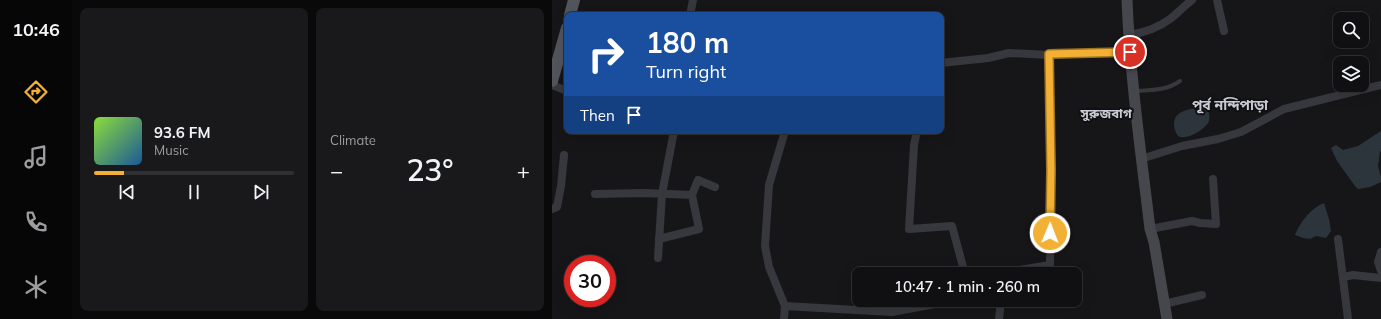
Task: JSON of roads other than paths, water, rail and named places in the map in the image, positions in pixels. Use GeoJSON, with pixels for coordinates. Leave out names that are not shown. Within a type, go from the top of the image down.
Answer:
{"type":"FeatureCollection","features":[{"type":"Feature","properties":{"kind":"main road"},"geometry":{"type":"LineString","coordinates":[[571,12],[574,0]]}},
{"type":"Feature","properties":{"kind":"main road"},"geometry":{"type":"LineString","coordinates":[[552,81],[564,39]]}},
{"type":"Feature","properties":{"kind":"street"},"geometry":{"type":"LineString","coordinates":[[691,12],[693,0]]}},
{"type":"Feature","properties":{"kind":"street"},"geometry":{"type":"LineString","coordinates":[[1127,0],[1128,35],[1133,91],[1150,229],[1167,319]]}},
{"type":"Feature","properties":{"kind":"street"},"geometry":{"type":"LineString","coordinates":[[1128,35],[1148,31],[1170,19],[1192,0]]}},
{"type":"Feature","properties":{"kind":"street"},"geometry":{"type":"LineString","coordinates":[[1217,0],[1224,31]]}},
{"type":"Feature","properties":{"kind":"street"},"geometry":{"type":"LineString","coordinates":[[944,62],[988,58],[1009,53],[1049,54],[1130,52]]}},
{"type":"Feature","properties":{"kind":"street"},"geometry":{"type":"LineString","coordinates":[[1034,267],[1050,264],[1051,170],[1049,54]]}},
{"type":"Feature","properties":{"kind":"street"},"geometry":{"type":"LineString","coordinates":[[552,85],[564,90]]}},
{"type":"Feature","properties":{"kind":"street"},"geometry":{"type":"LineString","coordinates":[[1142,160],[1182,146],[1218,139],[1241,132],[1284,109],[1381,85]]}},
{"type":"Feature","properties":{"kind":"street"},"geometry":{"type":"LineString","coordinates":[[658,258],[662,194],[673,134]]}},
{"type":"Feature","properties":{"kind":"street"},"geometry":{"type":"LineString","coordinates":[[784,134],[769,185],[765,246],[769,267],[785,306],[784,319]]}},
{"type":"Feature","properties":{"kind":"street"},"geometry":{"type":"LineString","coordinates":[[916,134],[914,145],[909,229],[952,226],[962,267]]}},
{"type":"Feature","properties":{"kind":"street"},"geometry":{"type":"LineString","coordinates":[[552,209],[557,207],[564,154]]}},
{"type":"Feature","properties":{"kind":"street"},"geometry":{"type":"LineString","coordinates":[[1150,229],[1192,221],[1216,224],[1213,179]]}},
{"type":"Feature","properties":{"kind":"street"},"geometry":{"type":"LineString","coordinates":[[659,239],[699,229],[692,195],[698,180],[715,187]]}},
{"type":"Feature","properties":{"kind":"street"},"geometry":{"type":"LineString","coordinates":[[595,194],[692,195]]}},
{"type":"Feature","properties":{"kind":"street"},"geometry":{"type":"LineString","coordinates":[[1338,238],[1348,319]]}},
{"type":"Feature","properties":{"kind":"street"},"geometry":{"type":"LineString","coordinates":[[1381,252],[1378,262],[1381,271]]}},
{"type":"Feature","properties":{"kind":"street"},"geometry":{"type":"LineString","coordinates":[[1343,276],[1353,275],[1381,278]]}},
{"type":"Feature","properties":{"kind":"street"},"geometry":{"type":"LineString","coordinates":[[1164,304],[1202,295]]}},
{"type":"Feature","properties":{"kind":"street"},"geometry":{"type":"LineString","coordinates":[[785,306],[892,312],[919,307]]}},
{"type":"Feature","properties":{"kind":"street"},"geometry":{"type":"LineString","coordinates":[[999,319],[1000,307]]}},
{"type":"Feature","properties":{"kind":"lane"},"geometry":{"type":"LineString","coordinates":[[1133,91],[1166,88],[1180,81]]}},
{"type":"Feature","properties":{"kind":"district","name":"পূর্ব নন্দিপাড়া"},"geometry":{"type":"Point","coordinates":[1230,105]}},
{"type":"Feature","properties":{"kind":"district","name":"সুরুজবাগ"},"geometry":{"type":"Point","coordinates":[1106,113]}}]}
